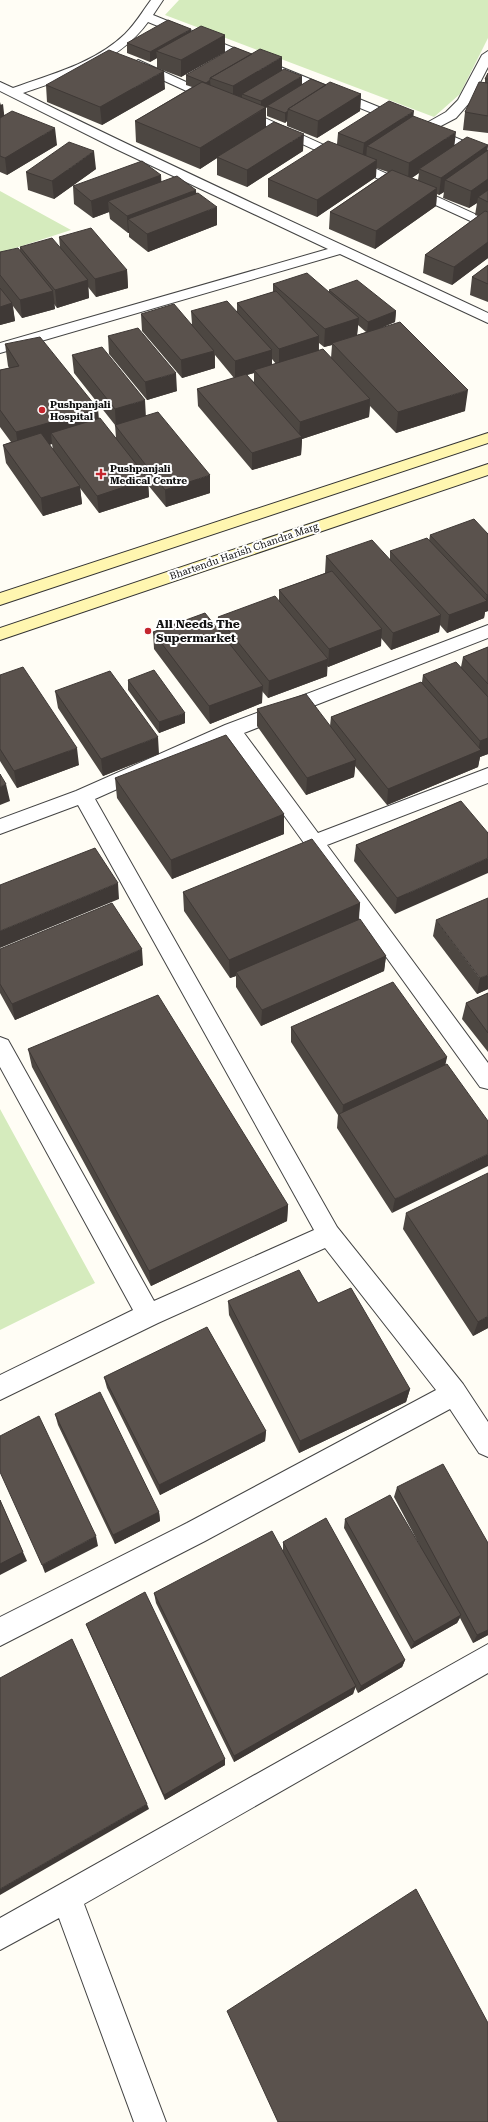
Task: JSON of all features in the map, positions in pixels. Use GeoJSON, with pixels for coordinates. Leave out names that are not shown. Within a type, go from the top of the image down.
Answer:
{"type":"FeatureCollection","features":[{"type":"Feature","properties":{"kind":"main road"},"geometry":{"type":"LineString","coordinates":[[0,599],[488,438]]}},
{"type":"Feature","properties":{"kind":"main road","name":"Bhartendu Harish Chandra Marg"},"geometry":{"type":"LineString","coordinates":[[0,634],[488,469]]}},
{"type":"Feature","properties":{"kind":"street"},"geometry":{"type":"LineString","coordinates":[[13,92],[93,62],[111,52],[130,36],[157,0]]}},
{"type":"Feature","properties":{"kind":"street"},"geometry":{"type":"LineString","coordinates":[[145,16],[488,156]]}},
{"type":"Feature","properties":{"kind":"street"},"geometry":{"type":"LineString","coordinates":[[111,52],[488,225]]}},
{"type":"Feature","properties":{"kind":"street"},"geometry":{"type":"LineString","coordinates":[[424,130],[451,115],[464,102],[488,55]]}},
{"type":"Feature","properties":{"kind":"street"},"geometry":{"type":"LineString","coordinates":[[0,86],[49,112],[343,249],[488,319]]}},
{"type":"Feature","properties":{"kind":"street"},"geometry":{"type":"LineString","coordinates":[[0,348],[343,249]]}},
{"type":"Feature","properties":{"kind":"street"},"geometry":{"type":"LineString","coordinates":[[0,827],[83,796],[232,730],[488,631]]}},
{"type":"Feature","properties":{"kind":"street"},"geometry":{"type":"LineString","coordinates":[[232,730],[284,804],[315,842],[488,1080]]}},
{"type":"Feature","properties":{"kind":"street"},"geometry":{"type":"LineString","coordinates":[[315,842],[481,778],[488,795]]}},
{"type":"Feature","properties":{"kind":"street"},"geometry":{"type":"LineString","coordinates":[[83,796],[329,1235],[454,1393],[488,1444]]}},
{"type":"Feature","properties":{"kind":"street"},"geometry":{"type":"LineString","coordinates":[[0,1046],[149,1315]]}},
{"type":"Feature","properties":{"kind":"street"},"geometry":{"type":"LineString","coordinates":[[0,1388],[149,1315],[329,1235]]}},
{"type":"Feature","properties":{"kind":"street"},"geometry":{"type":"LineString","coordinates":[[0,1632],[196,1532],[454,1393]]}},
{"type":"Feature","properties":{"kind":"street"},"geometry":{"type":"LineString","coordinates":[[0,1935],[488,1658]]}},
{"type":"Feature","properties":{"kind":"street"},"geometry":{"type":"LineString","coordinates":[[66,1897],[150,2122]]}},
{"type":"Feature","properties":{"kind":"green space"},"geometry":{"type":"Polygon","coordinates":[[[179,0],[488,0],[488,38],[460,94],[434,117],[165,15],[179,0]]]}},
{"type":"Feature","properties":{"kind":"green space"},"geometry":{"type":"Polygon","coordinates":[[[0,191],[71,230],[0,253],[0,191]]]}},
{"type":"Feature","properties":{"kind":"green space"},"geometry":{"type":"Polygon","coordinates":[[[0,1109],[95,1283],[0,1330],[0,1109]]]}},
{"type":"Feature","properties":{"kind":"building"},"geometry":{"type":"Polygon","coordinates":[[[168,20],[191,29],[150,52],[127,43],[168,20]]]}},
{"type":"Feature","properties":{"kind":"building"},"geometry":{"type":"Polygon","coordinates":[[[201,26],[225,35],[181,60],[156,51],[201,26]]]}},
{"type":"Feature","properties":{"kind":"building"},"geometry":{"type":"Polygon","coordinates":[[[234,47],[252,54],[210,78],[210,80],[206,83],[186,75],[234,47]]]}},
{"type":"Feature","properties":{"kind":"building"},"geometry":{"type":"Polygon","coordinates":[[[260,49],[282,57],[233,86],[210,78],[260,49]]]}},
{"type":"Feature","properties":{"kind":"building"},"geometry":{"type":"Polygon","coordinates":[[[109,50],[164,71],[100,107],[46,85],[109,50]]]}},
{"type":"Feature","properties":{"kind":"building"},"geometry":{"type":"Polygon","coordinates":[[[284,69],[302,76],[261,101],[242,94],[284,69]]]}},
{"type":"Feature","properties":{"kind":"building"},"geometry":{"type":"Polygon","coordinates":[[[311,79],[326,85],[288,109],[285,113],[267,106],[311,79]]]}},
{"type":"Feature","properties":{"kind":"building"},"geometry":{"type":"Polygon","coordinates":[[[202,82],[266,107],[200,148],[135,121],[202,82]]]}},
{"type":"Feature","properties":{"kind":"building"},"geometry":{"type":"Polygon","coordinates":[[[330,82],[361,94],[318,121],[288,109],[330,82]]]}},
{"type":"Feature","properties":{"kind":"building"},"geometry":{"type":"Polygon","coordinates":[[[479,82],[488,83],[488,116],[465,112],[479,82]]]}},
{"type":"Feature","properties":{"kind":"building"},"geometry":{"type":"Polygon","coordinates":[[[389,101],[414,111],[364,143],[338,133],[389,101]]]}},
{"type":"Feature","properties":{"kind":"building"},"geometry":{"type":"Polygon","coordinates":[[[12,111],[55,128],[5,158],[0,156],[0,118],[12,111]]]}},
{"type":"Feature","properties":{"kind":"building"},"geometry":{"type":"Polygon","coordinates":[[[413,116],[456,132],[409,163],[367,146],[413,116]]]}},
{"type":"Feature","properties":{"kind":"building"},"geometry":{"type":"Polygon","coordinates":[[[274,122],[304,134],[247,170],[217,157],[274,122]]]}},
{"type":"Feature","properties":{"kind":"building"},"geometry":{"type":"Polygon","coordinates":[[[467,137],[488,145],[441,178],[419,169],[467,137]]]}},
{"type":"Feature","properties":{"kind":"building"},"geometry":{"type":"Polygon","coordinates":[[[328,141],[377,160],[317,200],[268,179],[328,141]]]}},
{"type":"Feature","properties":{"kind":"building"},"geometry":{"type":"Polygon","coordinates":[[[69,142],[94,151],[52,181],[26,172],[69,142]]]}},
{"type":"Feature","properties":{"kind":"building"},"geometry":{"type":"Polygon","coordinates":[[[488,150],[488,179],[471,191],[445,180],[488,150]]]}},
{"type":"Feature","properties":{"kind":"building"},"geometry":{"type":"Polygon","coordinates":[[[142,161],[161,175],[91,201],[73,186],[142,161]]]}},
{"type":"Feature","properties":{"kind":"building"},"geometry":{"type":"Polygon","coordinates":[[[392,170],[437,188],[376,231],[330,212],[392,170]]]}},
{"type":"Feature","properties":{"kind":"building"},"geometry":{"type":"Polygon","coordinates":[[[177,176],[196,190],[127,216],[108,201],[177,176]]]}},
{"type":"Feature","properties":{"kind":"building"},"geometry":{"type":"Polygon","coordinates":[[[488,190],[488,202],[478,197],[488,190]]]}},
{"type":"Feature","properties":{"kind":"building"},"geometry":{"type":"Polygon","coordinates":[[[198,193],[217,207],[147,234],[128,219],[198,193]]]}},
{"type":"Feature","properties":{"kind":"building"},"geometry":{"type":"Polygon","coordinates":[[[485,211],[488,212],[488,242],[454,267],[425,255],[485,211]]]}},
{"type":"Feature","properties":{"kind":"building"},"geometry":{"type":"Polygon","coordinates":[[[91,228],[127,270],[95,279],[59,237],[91,228]]]}},
{"type":"Feature","properties":{"kind":"building"},"geometry":{"type":"Polygon","coordinates":[[[52,238],[88,280],[55,290],[20,247],[52,238]]]}},
{"type":"Feature","properties":{"kind":"building"},"geometry":{"type":"Polygon","coordinates":[[[18,248],[53,291],[20,300],[0,275],[0,252],[18,248]]]}},
{"type":"Feature","properties":{"kind":"building"},"geometry":{"type":"Polygon","coordinates":[[[488,265],[488,284],[472,277],[488,265]]]}},
{"type":"Feature","properties":{"kind":"building"},"geometry":{"type":"Polygon","coordinates":[[[307,273],[359,318],[325,329],[273,284],[307,273]]]}},
{"type":"Feature","properties":{"kind":"building"},"geometry":{"type":"Polygon","coordinates":[[[357,280],[396,311],[368,322],[329,290],[357,280]]]}},
{"type":"Feature","properties":{"kind":"building"},"geometry":{"type":"Polygon","coordinates":[[[0,288],[12,303],[0,307],[0,288]]]}},
{"type":"Feature","properties":{"kind":"building"},"geometry":{"type":"Polygon","coordinates":[[[276,291],[319,336],[279,349],[237,303],[276,291]]]}},
{"type":"Feature","properties":{"kind":"building"},"geometry":{"type":"Polygon","coordinates":[[[227,301],[272,350],[235,361],[191,311],[227,301]]]}},
{"type":"Feature","properties":{"kind":"building"},"geometry":{"type":"Polygon","coordinates":[[[174,304],[214,351],[181,360],[141,314],[174,304]]]}},
{"type":"Feature","properties":{"kind":"building"},"geometry":{"type":"Polygon","coordinates":[[[400,322],[468,390],[398,412],[332,343],[400,322]]]}},
{"type":"Feature","properties":{"kind":"building"},"geometry":{"type":"Polygon","coordinates":[[[138,328],[176,373],[145,382],[108,336],[138,328]]]}},
{"type":"Feature","properties":{"kind":"building","name":"Pushpanjali Hospital"},"geometry":{"type":"Polygon","coordinates":[[[40,337],[98,409],[16,432],[0,410],[0,370],[19,366],[5,344],[40,337]]]}},
{"type":"Feature","properties":{"kind":"building"},"geometry":{"type":"Polygon","coordinates":[[[102,347],[145,400],[115,409],[72,355],[102,347]]]}},
{"type":"Feature","properties":{"kind":"building"},"geometry":{"type":"Polygon","coordinates":[[[323,349],[370,399],[300,422],[254,370],[323,349]]]}},
{"type":"Feature","properties":{"kind":"building"},"geometry":{"type":"Polygon","coordinates":[[[246,374],[302,437],[252,453],[197,389],[246,374]]]}},
{"type":"Feature","properties":{"kind":"building"},"geometry":{"type":"Polygon","coordinates":[[[158,412],[210,475],[165,490],[115,425],[158,412]]]}},
{"type":"Feature","properties":{"kind":"building","name":"Pushpanjali Medical Centre"},"geometry":{"type":"Polygon","coordinates":[[[100,418],[148,479],[97,496],[51,433],[100,418]]]}},
{"type":"Feature","properties":{"kind":"building"},"geometry":{"type":"Polygon","coordinates":[[[41,433],[80,486],[41,498],[3,445],[41,433]]]}},
{"type":"Feature","properties":{"kind":"building"},"geometry":{"type":"Polygon","coordinates":[[[474,519],[488,534],[488,595],[430,535],[474,519]]]}},
{"type":"Feature","properties":{"kind":"building"},"geometry":{"type":"Polygon","coordinates":[[[427,538],[487,601],[449,615],[390,551],[427,538]]]}},
{"type":"Feature","properties":{"kind":"building"},"geometry":{"type":"Polygon","coordinates":[[[372,540],[441,615],[393,633],[326,556],[372,540]]]}},
{"type":"Feature","properties":{"kind":"building"},"geometry":{"type":"Polygon","coordinates":[[[332,571],[382,629],[329,649],[279,590],[332,571]]]}},
{"type":"Feature","properties":{"kind":"building"},"geometry":{"type":"Polygon","coordinates":[[[275,596],[328,659],[269,681],[218,617],[275,596]]]}},
{"type":"Feature","properties":{"kind":"building"},"geometry":{"type":"Polygon","coordinates":[[[205,613],[263,686],[209,706],[153,632],[205,613]]]}},
{"type":"Feature","properties":{"kind":"building"},"geometry":{"type":"Polygon","coordinates":[[[488,647],[488,684],[463,657],[488,647]]]}},
{"type":"Feature","properties":{"kind":"building"},"geometry":{"type":"Polygon","coordinates":[[[456,662],[488,697],[488,738],[480,741],[423,675],[456,662]]]}},
{"type":"Feature","properties":{"kind":"building"},"geometry":{"type":"Polygon","coordinates":[[[23,667],[77,748],[14,771],[0,749],[0,675],[23,667]]]}},
{"type":"Feature","properties":{"kind":"building"},"geometry":{"type":"Polygon","coordinates":[[[154,670],[185,713],[159,722],[128,680],[154,670]]]}},
{"type":"Feature","properties":{"kind":"building"},"geometry":{"type":"Polygon","coordinates":[[[110,671],[158,737],[101,759],[55,691],[110,671]]]}},
{"type":"Feature","properties":{"kind":"building"},"geometry":{"type":"Polygon","coordinates":[[[421,682],[481,750],[388,789],[331,717],[421,682]]]}},
{"type":"Feature","properties":{"kind":"building"},"geometry":{"type":"Polygon","coordinates":[[[306,694],[356,760],[307,778],[257,709],[306,694]]]}},
{"type":"Feature","properties":{"kind":"building"},"geometry":{"type":"Polygon","coordinates":[[[226,735],[284,814],[171,860],[115,778],[226,735]]]}},
{"type":"Feature","properties":{"kind":"building"},"geometry":{"type":"Polygon","coordinates":[[[0,774],[6,784],[0,787],[0,774]]]}},
{"type":"Feature","properties":{"kind":"building"},"geometry":{"type":"Polygon","coordinates":[[[461,801],[488,833],[488,858],[397,898],[356,845],[461,801]]]}},
{"type":"Feature","properties":{"kind":"building"},"geometry":{"type":"Polygon","coordinates":[[[312,839],[360,903],[229,960],[183,892],[312,839]]]}},
{"type":"Feature","properties":{"kind":"building"},"geometry":{"type":"Polygon","coordinates":[[[95,848],[118,883],[0,931],[0,885],[95,848]]]}},
{"type":"Feature","properties":{"kind":"building"},"geometry":{"type":"Polygon","coordinates":[[[488,898],[488,975],[480,978],[436,920],[488,898]]]}},
{"type":"Feature","properties":{"kind":"building"},"geometry":{"type":"Polygon","coordinates":[[[112,903],[142,949],[12,1004],[0,984],[0,949],[112,903]]]}},
{"type":"Feature","properties":{"kind":"building"},"geometry":{"type":"Polygon","coordinates":[[[360,919],[386,956],[262,1010],[236,972],[360,919]]]}},
{"type":"Feature","properties":{"kind":"building"},"geometry":{"type":"Polygon","coordinates":[[[393,982],[447,1057],[343,1105],[291,1027],[393,982]]]}},
{"type":"Feature","properties":{"kind":"building"},"geometry":{"type":"Polygon","coordinates":[[[488,993],[488,1033],[466,1003],[488,993]]]}},
{"type":"Feature","properties":{"kind":"building"},"geometry":{"type":"Polygon","coordinates":[[[158,995],[288,1205],[149,1271],[28,1049],[158,995]]]}},
{"type":"Feature","properties":{"kind":"building"},"geometry":{"type":"Polygon","coordinates":[[[447,1064],[488,1121],[488,1154],[395,1199],[339,1114],[447,1064]]]}},
{"type":"Feature","properties":{"kind":"building"},"geometry":{"type":"Polygon","coordinates":[[[488,1173],[488,1316],[478,1322],[406,1213],[488,1173]]]}},
{"type":"Feature","properties":{"kind":"building"},"geometry":{"type":"Polygon","coordinates":[[[299,1270],[318,1303],[351,1288],[410,1389],[300,1441],[228,1301],[299,1270]]]}},
{"type":"Feature","properties":{"kind":"building"},"geometry":{"type":"Polygon","coordinates":[[[207,1327],[266,1431],[159,1485],[104,1377],[207,1327]]]}},
{"type":"Feature","properties":{"kind":"building"},"geometry":{"type":"Polygon","coordinates":[[[100,1392],[159,1512],[113,1535],[55,1414],[100,1392]]]}},
{"type":"Feature","properties":{"kind":"building"},"geometry":{"type":"Polygon","coordinates":[[[39,1416],[96,1536],[42,1565],[0,1472],[0,1436],[39,1416]]]}},
{"type":"Feature","properties":{"kind":"building"},"geometry":{"type":"Polygon","coordinates":[[[443,1464],[488,1543],[488,1630],[477,1635],[397,1487],[443,1464]]]}},
{"type":"Feature","properties":{"kind":"building"},"geometry":{"type":"Polygon","coordinates":[[[390,1495],[461,1615],[414,1642],[345,1519],[390,1495]]]}},
{"type":"Feature","properties":{"kind":"building"},"geometry":{"type":"Polygon","coordinates":[[[0,1500],[23,1552],[0,1564],[0,1500]]]}},
{"type":"Feature","properties":{"kind":"building"},"geometry":{"type":"Polygon","coordinates":[[[326,1518],[405,1660],[361,1686],[283,1542],[326,1518]]]}},
{"type":"Feature","properties":{"kind":"building"},"geometry":{"type":"Polygon","coordinates":[[[272,1531],[356,1686],[234,1756],[154,1593],[272,1531]]]}},
{"type":"Feature","properties":{"kind":"building"},"geometry":{"type":"Polygon","coordinates":[[[145,1592],[225,1759],[164,1795],[86,1624],[145,1592]]]}},
{"type":"Feature","properties":{"kind":"building"},"geometry":{"type":"Polygon","coordinates":[[[72,1639],[147,1804],[0,1889],[0,1678],[72,1639]]]}},
{"type":"Feature","properties":{"kind":"building"},"geometry":{"type":"Polygon","coordinates":[[[416,1889],[488,2023],[488,2122],[278,2122],[227,2011],[416,1889]]]}},
{"type":"Feature","properties":{"kind":"place","name":"Pushpanjali Hospital"},"geometry":{"type":"Point","coordinates":[42,410]}},
{"type":"Feature","properties":{"kind":"place","name":"Pushpanjali Medical Centre"},"geometry":{"type":"Point","coordinates":[101,474]}},
{"type":"Feature","properties":{"kind":"place","name":"All Needs The Supermarket"},"geometry":{"type":"Point","coordinates":[148,631]}}]}
